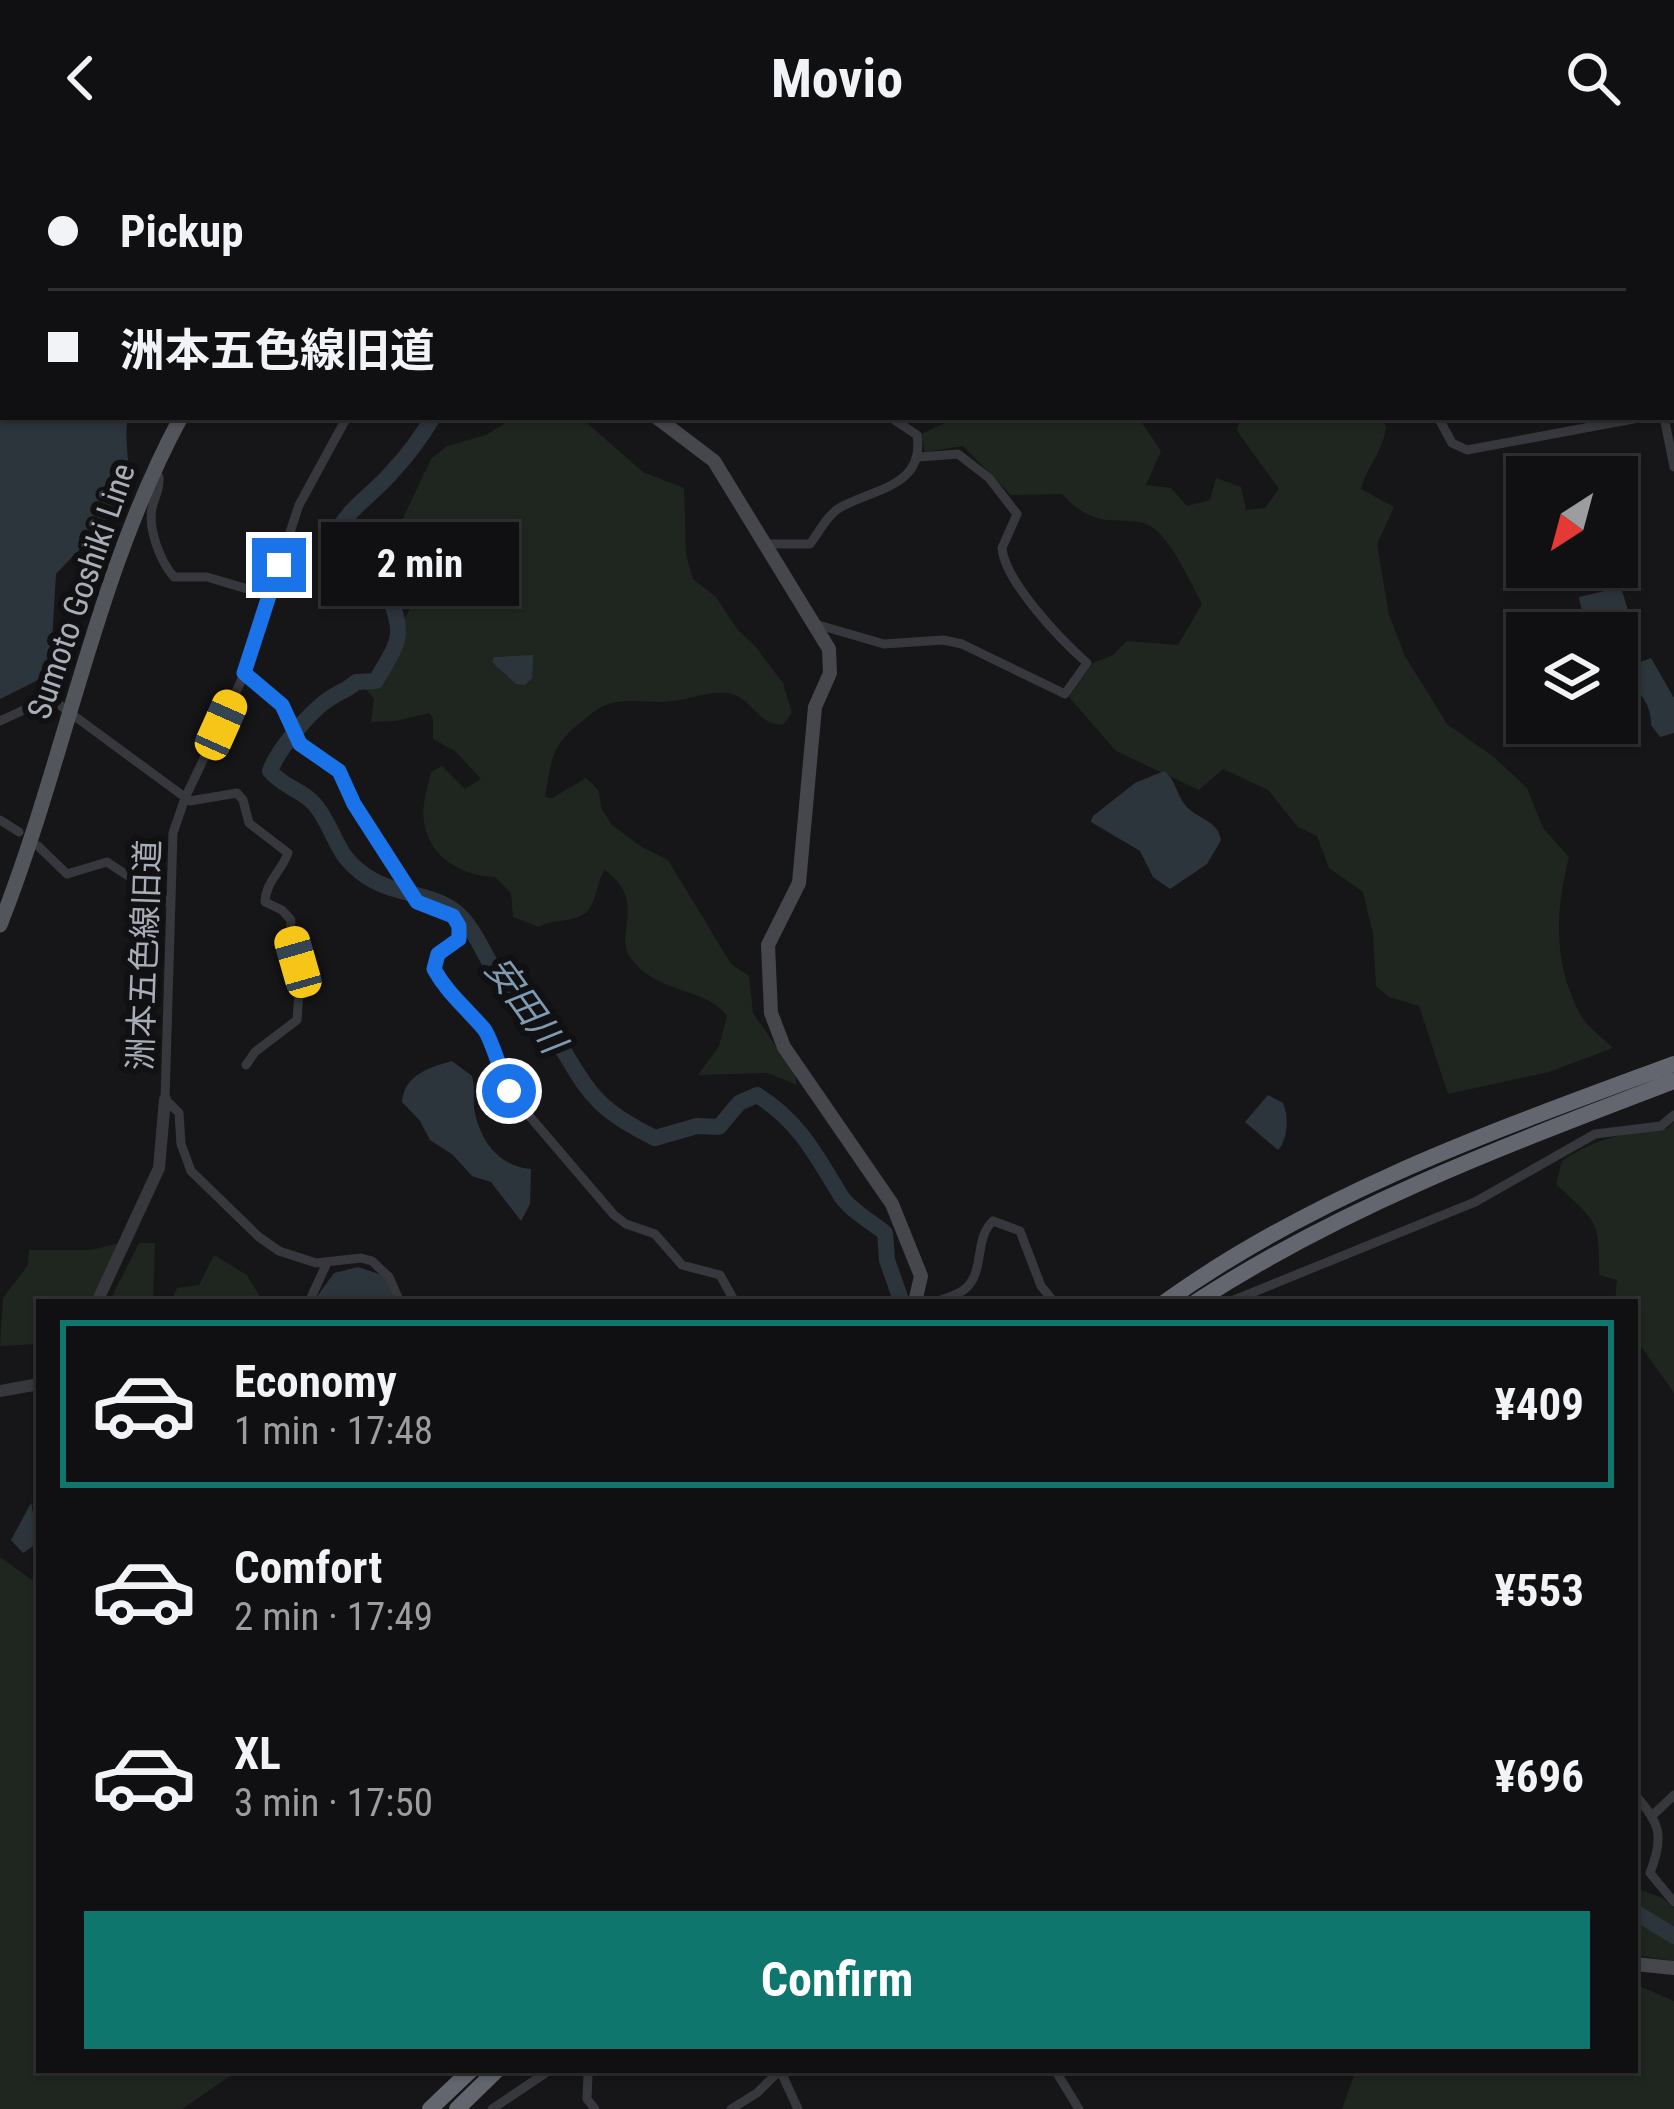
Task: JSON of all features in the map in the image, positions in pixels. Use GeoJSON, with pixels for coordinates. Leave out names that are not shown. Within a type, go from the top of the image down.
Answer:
{"type":"FeatureCollection","features":[{"type":"Feature","properties":{"kind":"highway"},"geometry":{"type":"LineString","coordinates":[[1170,1299],[1240,1253],[1434,1155],[1673,1070]]}},
{"type":"Feature","properties":{"kind":"highway"},"geometry":{"type":"LineString","coordinates":[[1201,1299],[1374,1201],[1673,1070]]}},
{"type":"Feature","properties":{"kind":"highway"},"geometry":{"type":"LineString","coordinates":[[430,2109],[469,2073]]}},
{"type":"Feature","properties":{"kind":"highway"},"geometry":{"type":"LineString","coordinates":[[457,2109],[494,2073]]}},
{"type":"Feature","properties":{"kind":"main road","name":"Sumoto Goshiki Line"},"geometry":{"type":"LineString","coordinates":[[0,925],[124,544],[180,420]]}},
{"type":"Feature","properties":{"kind":"main road"},"geometry":{"type":"LineString","coordinates":[[660,420],[714,461],[815,624],[832,661],[815,707],[799,883],[768,945],[771,1013],[784,1047],[892,1204],[916,1256],[918,1296]]}},
{"type":"Feature","properties":{"kind":"main road"},"geometry":{"type":"LineString","coordinates":[[1638,1964],[1674,1967]]}},
{"type":"Feature","properties":{"kind":"street","name":"洲本五色線旧道"},"geometry":{"type":"LineString","coordinates":[[98,1299],[157,1174],[165,1100],[173,832],[244,673],[298,505],[345,420]]}},
{"type":"Feature","properties":{"kind":"street"},"geometry":{"type":"LineString","coordinates":[[762,544],[810,544],[837,509],[909,474],[919,457],[917,435],[894,420]]}},
{"type":"Feature","properties":{"kind":"street"},"geometry":{"type":"LineString","coordinates":[[1440,420],[1452,442],[1475,450],[1629,420]]}},
{"type":"Feature","properties":{"kind":"street"},"geometry":{"type":"LineString","coordinates":[[1665,420],[1674,467]]}},
{"type":"Feature","properties":{"kind":"street"},"geometry":{"type":"LineString","coordinates":[[815,624],[884,644],[943,640],[962,644],[1065,694],[1087,663],[1064,643],[1010,575],[1002,548],[1017,514],[988,478],[958,454],[919,457]]}},
{"type":"Feature","properties":{"kind":"street"},"geometry":{"type":"LineString","coordinates":[[153,472],[159,477],[160,489],[151,511],[159,553],[174,577],[207,577],[268,595]]}},
{"type":"Feature","properties":{"kind":"street"},"geometry":{"type":"LineString","coordinates":[[244,673],[282,705],[304,748],[339,771],[354,804],[414,896],[443,909],[459,926],[459,939],[438,954],[434,969],[454,1000],[488,1032],[495,1062],[514,1097],[619,1220],[656,1234],[682,1265],[720,1275],[733,1299]]}},
{"type":"Feature","properties":{"kind":"street"},"geometry":{"type":"LineString","coordinates":[[0,721],[50,698],[185,798],[194,802],[237,793],[249,823],[288,854],[265,897],[291,920],[290,937],[300,976],[297,1020],[255,1052],[246,1065]]}},
{"type":"Feature","properties":{"kind":"street"},"geometry":{"type":"LineString","coordinates":[[0,820],[19,832]]}},
{"type":"Feature","properties":{"kind":"street"},"geometry":{"type":"LineString","coordinates":[[38,846],[67,874],[107,862],[169,903]]}},
{"type":"Feature","properties":{"kind":"street"},"geometry":{"type":"LineString","coordinates":[[165,1100],[179,1113],[184,1156],[197,1179],[273,1249],[326,1264],[353,1258],[372,1261],[389,1277],[399,1299]]}},
{"type":"Feature","properties":{"kind":"street"},"geometry":{"type":"LineString","coordinates":[[1236,1299],[1475,1202],[1595,1134],[1661,1126],[1674,1115]]}},
{"type":"Feature","properties":{"kind":"street"},"geometry":{"type":"LineString","coordinates":[[943,1299],[974,1279],[983,1234],[993,1220],[1020,1231],[1041,1286],[1052,1299]]}},
{"type":"Feature","properties":{"kind":"street"},"geometry":{"type":"LineString","coordinates":[[310,1299],[326,1264]]}},
{"type":"Feature","properties":{"kind":"street"},"geometry":{"type":"LineString","coordinates":[[0,1391],[36,1385]]}},
{"type":"Feature","properties":{"kind":"street"},"geometry":{"type":"LineString","coordinates":[[1653,1815],[1674,1795]]}},
{"type":"Feature","properties":{"kind":"street"},"geometry":{"type":"LineString","coordinates":[[1638,1798],[1653,1815],[1660,1851],[1650,1874],[1674,1902]]}},
{"type":"Feature","properties":{"kind":"street"},"geometry":{"type":"LineString","coordinates":[[492,2109],[546,2073]]}},
{"type":"Feature","properties":{"kind":"street"},"geometry":{"type":"LineString","coordinates":[[586,2073],[587,2099],[595,2109]]}},
{"type":"Feature","properties":{"kind":"street"},"geometry":{"type":"LineString","coordinates":[[731,2109],[778,2073]]}},
{"type":"Feature","properties":{"kind":"street"},"geometry":{"type":"LineString","coordinates":[[782,2073],[797,2109]]}},
{"type":"Feature","properties":{"kind":"street"},"geometry":{"type":"LineString","coordinates":[[1057,2073],[1079,2109]]}},
{"type":"Feature","properties":{"kind":"shaded area"},"geometry":{"type":"Polygon","coordinates":[[[0,420],[128,420],[128,474],[119,501],[56,574],[50,674],[0,699],[0,420]]]}},
{"type":"Feature","properties":{"kind":"shaded area"},"geometry":{"type":"Polygon","coordinates":[[[510,420],[583,420],[643,472],[684,488],[686,555],[693,579],[716,597],[783,683],[792,713],[783,725],[769,722],[737,696],[722,693],[604,706],[559,745],[545,797],[552,798],[586,778],[599,791],[601,808],[612,825],[668,860],[731,964],[749,976],[753,1013],[795,1074],[797,1085],[768,1073],[698,1075],[719,1046],[727,1016],[706,1000],[640,969],[626,948],[625,894],[605,870],[587,912],[539,927],[513,917],[511,893],[495,877],[449,863],[433,845],[424,821],[431,772],[442,766],[465,789],[481,779],[455,751],[433,739],[429,713],[371,722],[374,699],[365,688],[378,684],[397,651],[403,621],[415,600],[389,548],[431,459],[447,446],[486,435],[510,420]]]}},
{"type":"Feature","properties":{"kind":"shaded area"},"geometry":{"type":"Polygon","coordinates":[[[951,420],[1140,420],[1161,451],[1146,485],[1171,488],[1187,506],[1210,500],[1216,478],[1241,487],[1246,510],[1265,508],[1279,489],[1237,431],[1239,420],[1382,420],[1385,434],[1361,489],[1394,507],[1377,544],[1389,615],[1405,656],[1447,724],[1527,788],[1543,828],[1569,857],[1559,917],[1565,976],[1583,1019],[1613,1048],[1549,1072],[1448,1094],[1419,1006],[1389,997],[1376,986],[1373,934],[1363,892],[1329,868],[1317,836],[1298,827],[1268,790],[1223,769],[1199,790],[1116,751],[1069,697],[1093,663],[1113,655],[1127,641],[1178,645],[1202,604],[1170,546],[1147,524],[1090,515],[1062,494],[1011,495],[963,446],[925,452],[921,434],[951,420]]]}},
{"type":"Feature","properties":{"kind":"shaded area"},"geometry":{"type":"Polygon","coordinates":[[[1621,588],[1628,612],[1582,612],[1579,597],[1621,588]]]}},
{"type":"Feature","properties":{"kind":"shaded area"},"geometry":{"type":"Polygon","coordinates":[[[533,655],[532,678],[525,685],[516,684],[492,662],[494,657],[533,655]]]}},
{"type":"Feature","properties":{"kind":"shaded area"},"geometry":{"type":"Polygon","coordinates":[[[1651,658],[1674,698],[1674,733],[1660,737],[1651,725],[1649,710],[1638,692],[1638,663],[1651,658]]]}},
{"type":"Feature","properties":{"kind":"shaded area"},"geometry":{"type":"Polygon","coordinates":[[[1164,771],[1186,806],[1211,824],[1221,840],[1207,864],[1170,889],[1153,877],[1140,851],[1091,822],[1135,783],[1164,771]]]}},
{"type":"Feature","properties":{"kind":"shaded area"},"geometry":{"type":"Polygon","coordinates":[[[452,1061],[472,1076],[477,1119],[492,1149],[509,1163],[531,1169],[530,1204],[521,1221],[491,1182],[472,1176],[430,1140],[402,1102],[413,1079],[452,1061]]]}},
{"type":"Feature","properties":{"kind":"shaded area"},"geometry":{"type":"Polygon","coordinates":[[[1268,1095],[1283,1103],[1286,1115],[1286,1134],[1278,1150],[1245,1122],[1268,1095]]]}},
{"type":"Feature","properties":{"kind":"shaded area"},"geometry":{"type":"Polygon","coordinates":[[[1674,1122],[1674,1393],[1638,1342],[1638,1299],[1615,1299],[1617,1280],[1599,1275],[1593,1223],[1556,1184],[1562,1161],[1587,1146],[1668,1128],[1674,1122]]]}},
{"type":"Feature","properties":{"kind":"shaded area"},"geometry":{"type":"Polygon","coordinates":[[[120,1243],[92,1299],[36,1299],[36,1344],[0,1346],[3,1298],[28,1265],[29,1250],[91,1250],[120,1243]]]}},
{"type":"Feature","properties":{"kind":"shaded area"},"geometry":{"type":"Polygon","coordinates":[[[139,1243],[155,1243],[153,1299],[111,1299],[139,1243]]]}},
{"type":"Feature","properties":{"kind":"shaded area"},"geometry":{"type":"Polygon","coordinates":[[[214,1255],[247,1275],[261,1299],[172,1299],[177,1288],[199,1285],[214,1255]]]}},
{"type":"Feature","properties":{"kind":"shaded area"},"geometry":{"type":"Polygon","coordinates":[[[358,1267],[385,1276],[393,1298],[315,1299],[334,1273],[358,1267]]]}},
{"type":"Feature","properties":{"kind":"shaded area"},"geometry":{"type":"Polygon","coordinates":[[[31,1503],[36,1544],[23,1553],[11,1540],[31,1503]]]}},
{"type":"Feature","properties":{"kind":"shaded area"},"geometry":{"type":"Polygon","coordinates":[[[0,1557],[36,1583],[36,2073],[235,2073],[182,2109],[0,2109],[0,1557]]]}},
{"type":"Feature","properties":{"kind":"shaded area"},"geometry":{"type":"Polygon","coordinates":[[[1638,1889],[1663,1898],[1674,1908],[1674,1961],[1638,1955],[1638,1889]]]}},
{"type":"Feature","properties":{"kind":"shaded area"},"geometry":{"type":"Polygon","coordinates":[[[1638,1985],[1674,2001],[1674,2109],[1342,2109],[1355,2073],[1638,2073],[1638,1985]]]}},
{"type":"Feature","properties":{"kind":"waterway","name":"安田川"},"geometry":{"type":"LineString","coordinates":[[431,420],[398,466],[348,516],[333,542],[333,577],[390,599],[398,624],[393,650],[376,681],[356,682],[315,711],[288,741],[270,771],[314,803],[356,868],[378,883],[443,904],[464,920],[497,975],[544,1022],[591,1092],[615,1115],[655,1138],[697,1126],[719,1127],[739,1103],[757,1095],[772,1105],[805,1140],[845,1201],[885,1233],[887,1260],[901,1299]]}},
{"type":"Feature","properties":{"kind":"waterway","name":"安田川"},"geometry":{"type":"LineString","coordinates":[[1638,1914],[1674,1936]]}},
{"type":"Feature","properties":{"kind":"route"},"geometry":{"type":"LineString","coordinates":[[279,565],[244,673],[282,705],[300,744],[343,776],[354,804],[417,902],[453,916],[459,939],[438,954],[434,969],[454,1000],[488,1032],[509,1091]]}}]}
